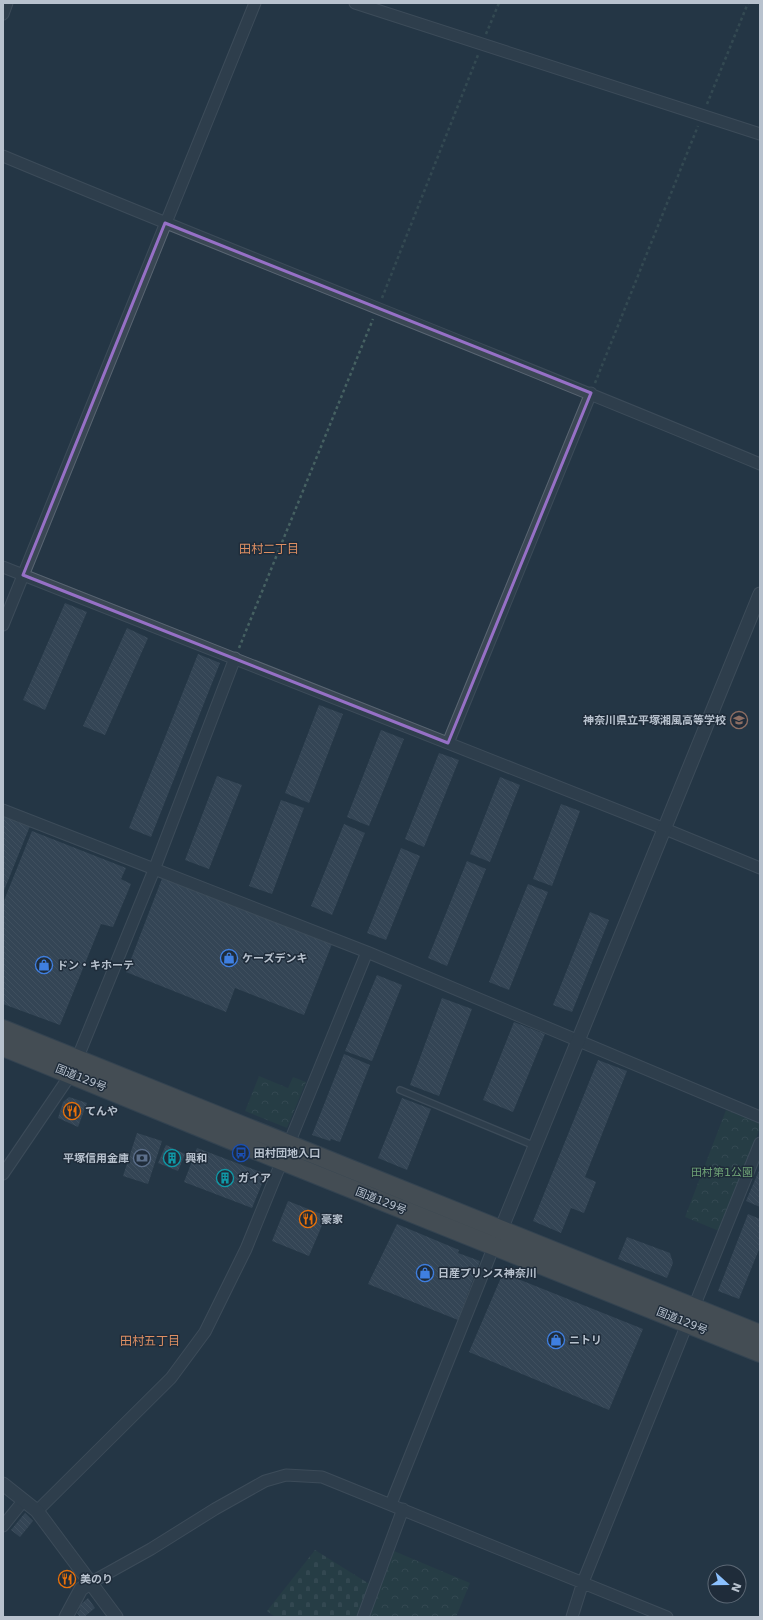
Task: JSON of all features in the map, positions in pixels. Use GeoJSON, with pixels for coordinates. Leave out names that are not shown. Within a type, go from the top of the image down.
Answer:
{"type":"FeatureCollection","features":[{"type":"Feature","properties":{"kind":"highway","name":"国道129号"},"geometry":{"type":"LineString","coordinates":[[3,1029],[74,1067],[282,1161],[497,1238],[690,1315],[760,1334]]}},
{"type":"Feature","properties":{"kind":"highway","name":"国道129号"},"geometry":{"type":"LineString","coordinates":[[3,1047],[74,1067],[288,1144],[497,1238]]}},
{"type":"Feature","properties":{"kind":"highway","name":"国道129号"},"geometry":{"type":"LineString","coordinates":[[690,1315],[760,1353]]}},
{"type":"Feature","properties":{"kind":"street"},"geometry":{"type":"LineString","coordinates":[[3,14],[8,3]]}},
{"type":"Feature","properties":{"kind":"street"},"geometry":{"type":"LineString","coordinates":[[3,625],[255,3]]}},
{"type":"Feature","properties":{"kind":"street"},"geometry":{"type":"LineString","coordinates":[[355,3],[760,134]]}},
{"type":"Feature","properties":{"kind":"street"},"geometry":{"type":"LineString","coordinates":[[3,156],[377,309],[591,393],[760,464]]}},
{"type":"Feature","properties":{"kind":"street"},"geometry":{"type":"LineString","coordinates":[[448,743],[591,393]]}},
{"type":"Feature","properties":{"kind":"street"},"geometry":{"type":"LineString","coordinates":[[3,567],[760,868]]}},
{"type":"Feature","properties":{"kind":"street"},"geometry":{"type":"LineString","coordinates":[[391,1504],[497,1238],[760,594]]}},
{"type":"Feature","properties":{"kind":"street"},"geometry":{"type":"LineString","coordinates":[[3,1174],[74,1067],[154,870],[235,658]]}},
{"type":"Feature","properties":{"kind":"street"},"geometry":{"type":"LineString","coordinates":[[3,810],[367,952],[760,1117]]}},
{"type":"Feature","properties":{"kind":"street"},"geometry":{"type":"LineString","coordinates":[[38,1511],[171,1378],[205,1332],[246,1249],[367,952]]}},
{"type":"Feature","properties":{"kind":"street"},"geometry":{"type":"LineString","coordinates":[[572,1617],[583,1582],[760,1143]]}},
{"type":"Feature","properties":{"kind":"street"},"geometry":{"type":"LineString","coordinates":[[66,1617],[81,1589],[90,1583],[151,1549],[215,1508],[265,1481],[286,1474],[322,1476],[667,1617]]}},
{"type":"Feature","properties":{"kind":"street"},"geometry":{"type":"LineString","coordinates":[[3,1484],[38,1511],[116,1617]]}},
{"type":"Feature","properties":{"kind":"street"},"geometry":{"type":"LineString","coordinates":[[3,1526],[24,1500]]}},
{"type":"Feature","properties":{"kind":"street"},"geometry":{"type":"LineString","coordinates":[[363,1617],[403,1509]]}},
{"type":"Feature","properties":{"kind":"lane"},"geometry":{"type":"LineString","coordinates":[[400,1090],[535,1146]]}},
{"type":"Feature","properties":{"kind":"path"},"geometry":{"type":"LineString","coordinates":[[235,658],[377,309],[499,3]]}},
{"type":"Feature","properties":{"kind":"path"},"geometry":{"type":"LineString","coordinates":[[591,393],[748,3]]}},
{"type":"Feature","properties":{"kind":"highlighted area"},"geometry":{"type":"Polygon","coordinates":[[[165,223],[591,393],[448,743],[23,575],[165,223]]]}},
{"type":"Feature","properties":{"kind":"green space"},"geometry":{"type":"Polygon","coordinates":[[[259,1076],[288,1088],[293,1077],[306,1082],[287,1128],[245,1111],[259,1076]]]}},
{"type":"Feature","properties":{"kind":"green space","name":"田村第1公園"},"geometry":{"type":"Polygon","coordinates":[[[726,1110],[759,1123],[760,1128],[719,1231],[685,1217],[726,1110]]]}},
{"type":"Feature","properties":{"kind":"green space"},"geometry":{"type":"Polygon","coordinates":[[[315,1550],[371,1585],[359,1617],[275,1617],[267,1611],[315,1550]]]}},
{"type":"Feature","properties":{"kind":"green space"},"geometry":{"type":"Polygon","coordinates":[[[394,1551],[470,1583],[456,1617],[369,1617],[394,1551]]]}},
{"type":"Feature","properties":{"kind":"building"},"geometry":{"type":"Polygon","coordinates":[[[65,603],[87,612],[45,710],[23,700],[65,603]]]}},
{"type":"Feature","properties":{"kind":"building"},"geometry":{"type":"Polygon","coordinates":[[[127,628],[148,638],[105,735],[83,726],[127,628]]]}},
{"type":"Feature","properties":{"kind":"building"},"geometry":{"type":"Polygon","coordinates":[[[198,654],[220,663],[151,837],[129,828],[198,654]]]}},
{"type":"Feature","properties":{"kind":"building"},"geometry":{"type":"Polygon","coordinates":[[[319,705],[343,714],[309,803],[285,793],[319,705]]]}},
{"type":"Feature","properties":{"kind":"building"},"geometry":{"type":"Polygon","coordinates":[[[381,730],[404,739],[369,826],[347,817],[381,730]]]}},
{"type":"Feature","properties":{"kind":"building"},"geometry":{"type":"Polygon","coordinates":[[[439,753],[459,760],[424,847],[405,839],[439,753]]]}},
{"type":"Feature","properties":{"kind":"building"},"geometry":{"type":"Polygon","coordinates":[[[217,776],[242,785],[209,869],[185,860],[217,776]]]}},
{"type":"Feature","properties":{"kind":"building"},"geometry":{"type":"Polygon","coordinates":[[[500,777],[520,785],[490,862],[470,854],[500,777]]]}},
{"type":"Feature","properties":{"kind":"building"},"geometry":{"type":"Polygon","coordinates":[[[281,800],[304,808],[272,894],[249,886],[281,800]]]}},
{"type":"Feature","properties":{"kind":"building"},"geometry":{"type":"Polygon","coordinates":[[[561,804],[580,811],[552,886],[533,879],[561,804]]]}},
{"type":"Feature","properties":{"kind":"building"},"geometry":{"type":"Polygon","coordinates":[[[3,815],[30,826],[3,893],[3,815]]]}},
{"type":"Feature","properties":{"kind":"building"},"geometry":{"type":"Polygon","coordinates":[[[344,824],[365,833],[332,915],[311,906],[344,824]]]}},
{"type":"Feature","properties":{"kind":"building","name":"ドン・キホーテ"},"geometry":{"type":"Polygon","coordinates":[[[32,831],[126,868],[121,879],[131,884],[113,927],[101,924],[60,1025],[3,1004],[3,903],[32,831]]]}},
{"type":"Feature","properties":{"kind":"building"},"geometry":{"type":"Polygon","coordinates":[[[401,848],[420,856],[386,940],[367,933],[401,848]]]}},
{"type":"Feature","properties":{"kind":"building"},"geometry":{"type":"Polygon","coordinates":[[[467,861],[486,869],[447,966],[428,958],[467,861]]]}},
{"type":"Feature","properties":{"kind":"building","name":"ケーズデンキ"},"geometry":{"type":"Polygon","coordinates":[[[163,876],[332,944],[304,1015],[235,988],[226,1012],[126,972],[163,876]]]}},
{"type":"Feature","properties":{"kind":"building"},"geometry":{"type":"Polygon","coordinates":[[[528,884],[548,892],[509,990],[489,982],[528,884]]]}},
{"type":"Feature","properties":{"kind":"building"},"geometry":{"type":"Polygon","coordinates":[[[590,912],[609,920],[572,1012],[553,1005],[590,912]]]}},
{"type":"Feature","properties":{"kind":"building"},"geometry":{"type":"Polygon","coordinates":[[[377,975],[402,985],[372,1061],[345,1051],[377,975]]]}},
{"type":"Feature","properties":{"kind":"building"},"geometry":{"type":"Polygon","coordinates":[[[442,998],[472,1009],[439,1096],[410,1085],[442,998]]]}},
{"type":"Feature","properties":{"kind":"building"},"geometry":{"type":"Polygon","coordinates":[[[514,1022],[545,1034],[513,1112],[483,1100],[514,1022]]]}},
{"type":"Feature","properties":{"kind":"building"},"geometry":{"type":"Polygon","coordinates":[[[344,1054],[370,1065],[340,1142],[331,1139],[330,1141],[312,1135],[344,1054]]]}},
{"type":"Feature","properties":{"kind":"building"},"geometry":{"type":"Polygon","coordinates":[[[598,1060],[627,1071],[585,1177],[596,1182],[584,1213],[571,1208],[561,1233],[533,1221],[598,1060]]]}},
{"type":"Feature","properties":{"kind":"building","name":"てんや"},"geometry":{"type":"Polygon","coordinates":[[[69,1097],[87,1103],[78,1127],[58,1118],[63,1102],[69,1097]]]}},
{"type":"Feature","properties":{"kind":"building"},"geometry":{"type":"Polygon","coordinates":[[[402,1098],[431,1109],[407,1170],[378,1158],[402,1098]]]}},
{"type":"Feature","properties":{"kind":"building","name":"平塚信用金庫"},"geometry":{"type":"Polygon","coordinates":[[[137,1133],[162,1141],[148,1184],[123,1176],[137,1133]]]}},
{"type":"Feature","properties":{"kind":"building","name":"興和"},"geometry":{"type":"Polygon","coordinates":[[[166,1145],[185,1154],[178,1171],[158,1163],[166,1145]]]}},
{"type":"Feature","properties":{"kind":"building","name":"ガイア"},"geometry":{"type":"Polygon","coordinates":[[[197,1148],[266,1174],[252,1208],[184,1182],[197,1148]]]}},
{"type":"Feature","properties":{"kind":"building"},"geometry":{"type":"Polygon","coordinates":[[[760,1168],[760,1207],[746,1201],[760,1168]]]}},
{"type":"Feature","properties":{"kind":"building"},"geometry":{"type":"Polygon","coordinates":[[[288,1201],[326,1216],[309,1256],[272,1241],[288,1201]]]}},
{"type":"Feature","properties":{"kind":"building"},"geometry":{"type":"Polygon","coordinates":[[[748,1214],[760,1219],[760,1247],[739,1299],[718,1291],[748,1214]]]}},
{"type":"Feature","properties":{"kind":"building","name":"日産プリンス神奈川"},"geometry":{"type":"Polygon","coordinates":[[[397,1224],[459,1250],[458,1253],[480,1261],[458,1320],[368,1284],[397,1224]]]}},
{"type":"Feature","properties":{"kind":"building"},"geometry":{"type":"Polygon","coordinates":[[[627,1237],[670,1253],[673,1263],[667,1278],[618,1259],[627,1237]]]}},
{"type":"Feature","properties":{"kind":"building","name":"ニトリ"},"geometry":{"type":"Polygon","coordinates":[[[503,1273],[643,1329],[609,1410],[469,1352],[503,1273]]]}},
{"type":"Feature","properties":{"kind":"building"},"geometry":{"type":"Polygon","coordinates":[[[25,1513],[33,1521],[20,1537],[11,1530],[25,1513]]]}},
{"type":"Feature","properties":{"kind":"building"},"geometry":{"type":"Polygon","coordinates":[[[66,1570],[74,1574],[76,1578],[70,1589],[58,1581],[61,1574],[63,1575],[66,1570]]]}},
{"type":"Feature","properties":{"kind":"building"},"geometry":{"type":"Polygon","coordinates":[[[88,1598],[95,1608],[84,1617],[80,1617],[77,1613],[80,1609],[78,1607],[88,1598]]]}},
{"type":"Feature","properties":{"kind":"place","name":"神奈川県立平塚湘風高等学校"},"geometry":{"type":"Point","coordinates":[739,720]}},
{"type":"Feature","properties":{"kind":"place","name":"ケーズデンキ"},"geometry":{"type":"Point","coordinates":[229,958]}},
{"type":"Feature","properties":{"kind":"place","name":"ドン・キホーテ"},"geometry":{"type":"Point","coordinates":[44,965]}},
{"type":"Feature","properties":{"kind":"place","name":"てんや"},"geometry":{"type":"Point","coordinates":[72,1111]}},
{"type":"Feature","properties":{"kind":"place","name":"田村団地入口"},"geometry":{"type":"Point","coordinates":[241,1153]}},
{"type":"Feature","properties":{"kind":"place","name":"平塚信用金庫"},"geometry":{"type":"Point","coordinates":[142,1158]}},
{"type":"Feature","properties":{"kind":"place","name":"興和"},"geometry":{"type":"Point","coordinates":[172,1158]}},
{"type":"Feature","properties":{"kind":"place","name":"ガイア"},"geometry":{"type":"Point","coordinates":[225,1178]}},
{"type":"Feature","properties":{"kind":"place","name":"豪家"},"geometry":{"type":"Point","coordinates":[308,1219]}},
{"type":"Feature","properties":{"kind":"place","name":"日産プリンス神奈川"},"geometry":{"type":"Point","coordinates":[425,1273]}},
{"type":"Feature","properties":{"kind":"place","name":"ニトリ"},"geometry":{"type":"Point","coordinates":[556,1340]}},
{"type":"Feature","properties":{"kind":"place","name":"美のり"},"geometry":{"type":"Point","coordinates":[67,1579]}},
{"type":"Feature","properties":{"kind":"district","name":"田村二丁目"},"geometry":{"type":"Point","coordinates":[269,549]}},
{"type":"Feature","properties":{"kind":"district","name":"田村五丁目"},"geometry":{"type":"Point","coordinates":[150,1341]}}]}
